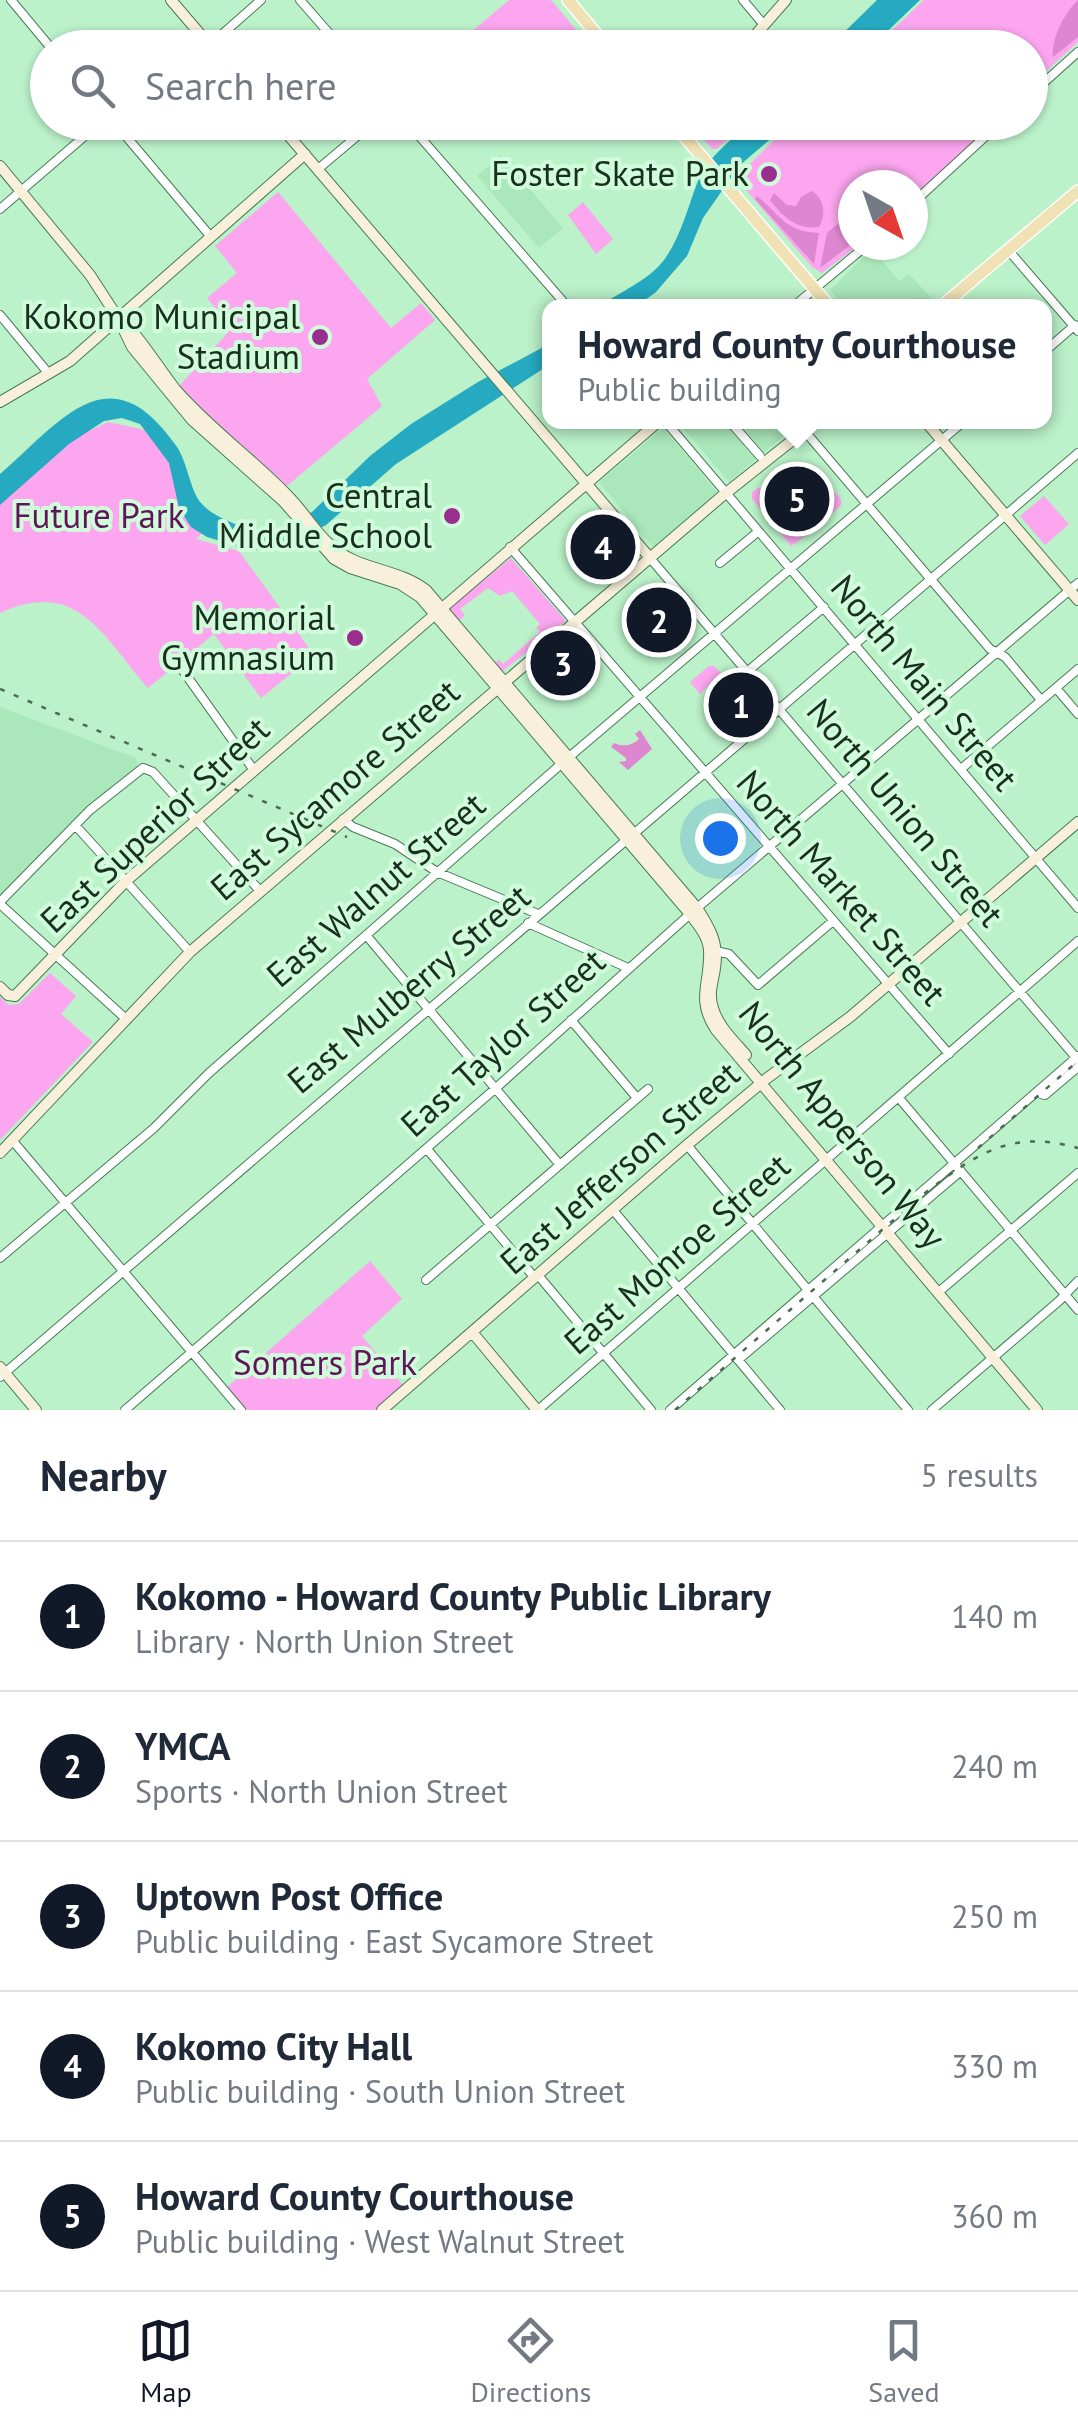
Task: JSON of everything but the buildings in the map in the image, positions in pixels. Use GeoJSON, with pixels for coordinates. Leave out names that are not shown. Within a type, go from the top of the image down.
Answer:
{"type":"FeatureCollection","features":[{"type":"Feature","properties":{"kind":"main road"},"geometry":{"type":"LineString","coordinates":[[171,0],[197,30]]}},
{"type":"Feature","properties":{"kind":"main road"},"geometry":{"type":"LineString","coordinates":[[568,0],[593,30]]}},
{"type":"Feature","properties":{"kind":"main road"},"geometry":{"type":"LineString","coordinates":[[760,30],[786,0]]}},
{"type":"Feature","properties":{"kind":"main road"},"geometry":{"type":"LineString","coordinates":[[293,140],[650,558]]}},
{"type":"Feature","properties":{"kind":"main road"},"geometry":{"type":"LineString","coordinates":[[688,140],[823,299]]}},
{"type":"Feature","properties":{"kind":"main road"},"geometry":{"type":"LineString","coordinates":[[0,402],[70,361],[305,154]]}},
{"type":"Feature","properties":{"kind":"main road"},"geometry":{"type":"LineString","coordinates":[[0,166],[90,275],[152,361],[199,414],[288,501],[326,546],[354,563],[413,580],[710,927],[713,950]]}},
{"type":"Feature","properties":{"kind":"main road"},"geometry":{"type":"LineString","coordinates":[[950,299],[1078,191]]}},
{"type":"Feature","properties":{"kind":"main road","name":"East Superior Street"},"geometry":{"type":"LineString","coordinates":[[0,986],[11,997],[24,988],[126,881],[195,819],[650,429]]}},
{"type":"Feature","properties":{"kind":"main road","name":"East Sycamore Street"},"geometry":{"type":"LineString","coordinates":[[0,1153],[190,952],[728,493],[798,429]]}},
{"type":"Feature","properties":{"kind":"main road"},"geometry":{"type":"LineString","coordinates":[[932,429],[1074,587],[1078,600]]}},
{"type":"Feature","properties":{"kind":"main road","name":"East Jefferson Street"},"geometry":{"type":"LineString","coordinates":[[382,1410],[687,1145],[850,1017],[1078,822]]}},
{"type":"Feature","properties":{"kind":"main road","name":"North Apperson Way"},"geometry":{"type":"LineString","coordinates":[[713,950],[710,991],[716,1017],[764,1081],[989,1347],[993,1357]]}},
{"type":"Feature","properties":{"kind":"main road","name":"North Apperson Way"},"geometry":{"type":"LineString","coordinates":[[887,1227],[1038,1410]]}},
{"type":"Feature","properties":{"kind":"main road"},"geometry":{"type":"LineString","coordinates":[[472,1332],[537,1410]]}},
{"type":"Feature","properties":{"kind":"main road"},"geometry":{"type":"LineString","coordinates":[[2,1372],[36,1410]]}},
{"type":"Feature","properties":{"kind":"street"},"geometry":{"type":"LineString","coordinates":[[11,0],[36,30]]}},
{"type":"Feature","properties":{"kind":"street"},"geometry":{"type":"LineString","coordinates":[[224,30],[260,0]]}},
{"type":"Feature","properties":{"kind":"street"},"geometry":{"type":"LineString","coordinates":[[300,0],[326,30]]}},
{"type":"Feature","properties":{"kind":"street"},"geometry":{"type":"LineString","coordinates":[[743,0],[764,25]]}},
{"type":"Feature","properties":{"kind":"street"},"geometry":{"type":"LineString","coordinates":[[1048,79],[1078,52]]}},
{"type":"Feature","properties":{"kind":"street"},"geometry":{"type":"LineString","coordinates":[[0,209],[80,140]]}},
{"type":"Feature","properties":{"kind":"street"},"geometry":{"type":"LineString","coordinates":[[129,140],[211,237]]}},
{"type":"Feature","properties":{"kind":"street"},"geometry":{"type":"LineString","coordinates":[[318,169],[353,140]]}},
{"type":"Feature","properties":{"kind":"street"},"geometry":{"type":"LineString","coordinates":[[422,140],[561,299]]}},
{"type":"Feature","properties":{"kind":"street"},"geometry":{"type":"LineString","coordinates":[[928,189],[981,140]]}},
{"type":"Feature","properties":{"kind":"street"},"geometry":{"type":"LineString","coordinates":[[1009,250],[1077,327],[1052,346]]}},
{"type":"Feature","properties":{"kind":"street"},"geometry":{"type":"LineString","coordinates":[[803,299],[850,260]]}},
{"type":"Feature","properties":{"kind":"street"},"geometry":{"type":"LineString","coordinates":[[0,315],[49,374]]}},
{"type":"Feature","properties":{"kind":"street","name":"North Main Street"},"geometry":{"type":"LineString","coordinates":[[672,429],[1078,908]]}},
{"type":"Feature","properties":{"kind":"street"},"geometry":{"type":"LineString","coordinates":[[736,429],[760,456]]}},
{"type":"Feature","properties":{"kind":"street"},"geometry":{"type":"LineString","coordinates":[[807,429],[931,579],[1042,700]]}},
{"type":"Feature","properties":{"kind":"street","name":"East Walnut Street"},"geometry":{"type":"LineString","coordinates":[[0,1258],[154,1128],[209,1073],[565,761],[955,429]]}},
{"type":"Feature","properties":{"kind":"street","name":"East Mulberry Street"},"geometry":{"type":"LineString","coordinates":[[2,1372],[1078,452]]}},
{"type":"Feature","properties":{"kind":"street"},"geometry":{"type":"LineString","coordinates":[[1069,460],[1078,472]]}},
{"type":"Feature","properties":{"kind":"street"},"geometry":{"type":"LineString","coordinates":[[720,563],[754,535]]}},
{"type":"Feature","properties":{"kind":"street","name":"North Market Street"},"geometry":{"type":"LineString","coordinates":[[510,547],[949,1054]]}},
{"type":"Feature","properties":{"kind":"street","name":"North Union Street"},"geometry":{"type":"LineString","coordinates":[[650,558],[1078,1060]]}},
{"type":"Feature","properties":{"kind":"street","name":"East Taylor Street"},"geometry":{"type":"LineString","coordinates":[[125,1410],[427,1149],[693,911],[1074,587]]}},
{"type":"Feature","properties":{"kind":"street"},"geometry":{"type":"LineString","coordinates":[[748,671],[824,607]]}},
{"type":"Feature","properties":{"kind":"street"},"geometry":{"type":"LineString","coordinates":[[178,665],[253,769]]}},
{"type":"Feature","properties":{"kind":"street"},"geometry":{"type":"LineString","coordinates":[[962,770],[1078,669]]}},
{"type":"Feature","properties":{"kind":"street"},"geometry":{"type":"LineString","coordinates":[[1056,688],[1078,714]]}},
{"type":"Feature","properties":{"kind":"street"},"geometry":{"type":"LineString","coordinates":[[126,1019],[0,903],[75,824],[136,772],[146,768],[260,892]]}},
{"type":"Feature","properties":{"kind":"street"},"geometry":{"type":"LineString","coordinates":[[343,819],[395,844],[438,872],[538,914]]}},
{"type":"Feature","properties":{"kind":"street"},"geometry":{"type":"LineString","coordinates":[[75,824],[190,952]]}},
{"type":"Feature","properties":{"kind":"street"},"geometry":{"type":"LineString","coordinates":[[713,950],[729,954],[758,985],[833,921]]}},
{"type":"Feature","properties":{"kind":"street"},"geometry":{"type":"LineString","coordinates":[[528,923],[628,968]]}},
{"type":"Feature","properties":{"kind":"street"},"geometry":{"type":"LineString","coordinates":[[366,934],[560,1165]]}},
{"type":"Feature","properties":{"kind":"street","name":"East Monroe Street"},"geometry":{"type":"LineString","coordinates":[[537,1410],[1078,941]]}},
{"type":"Feature","properties":{"kind":"street"},"geometry":{"type":"LineString","coordinates":[[571,1020],[638,1098]]}},
{"type":"Feature","properties":{"kind":"street"},"geometry":{"type":"LineString","coordinates":[[670,1410],[811,1293],[954,1164],[1078,1060]]}},
{"type":"Feature","properties":{"kind":"street"},"geometry":{"type":"LineString","coordinates":[[426,1280],[648,1089]]}},
{"type":"Feature","properties":{"kind":"street"},"geometry":{"type":"LineString","coordinates":[[898,1098],[1078,1310]]}},
{"type":"Feature","properties":{"kind":"street"},"geometry":{"type":"LineString","coordinates":[[12,1140],[241,1410]]}},
{"type":"Feature","properties":{"kind":"street"},"geometry":{"type":"LineString","coordinates":[[687,1145],[908,1410]]}},
{"type":"Feature","properties":{"kind":"street"},"geometry":{"type":"LineString","coordinates":[[427,1149],[651,1410]]}},
{"type":"Feature","properties":{"kind":"street"},"geometry":{"type":"LineString","coordinates":[[887,1227],[961,1172]]}},
{"type":"Feature","properties":{"kind":"street"},"geometry":{"type":"LineString","coordinates":[[941,1290],[1078,1172]]}},
{"type":"Feature","properties":{"kind":"street"},"geometry":{"type":"LineString","coordinates":[[613,1210],[780,1410]]}},
{"type":"Feature","properties":{"kind":"street"},"geometry":{"type":"LineString","coordinates":[[932,1410],[1078,1280]]}},
{"type":"Feature","properties":{"kind":"shaded area"},"geometry":{"type":"Polygon","coordinates":[[[1078,0],[1078,37],[1053,57],[1060,26],[1078,0]]]}},
{"type":"Feature","properties":{"kind":"shaded area"},"geometry":{"type":"Polygon","coordinates":[[[501,155],[563,228],[539,248],[477,176],[501,155]]]}},
{"type":"Feature","properties":{"kind":"shaded area"},"geometry":{"type":"Polygon","coordinates":[[[812,191],[823,207],[819,227],[791,221],[770,200],[774,193],[787,205],[796,206],[801,197],[812,191]]]}},
{"type":"Feature","properties":{"kind":"shaded area"},"geometry":{"type":"Polygon","coordinates":[[[757,196],[790,226],[819,233],[814,264],[755,199],[757,196]]]}},
{"type":"Feature","properties":{"kind":"shaded area"},"geometry":{"type":"Polygon","coordinates":[[[838,224],[838,254],[820,268],[827,233],[838,224]]]}},
{"type":"Feature","properties":{"kind":"shaded area"},"geometry":{"type":"Polygon","coordinates":[[[861,260],[881,260],[899,281],[909,274],[932,299],[838,299],[830,290],[861,260]]]}},
{"type":"Feature","properties":{"kind":"shaded area"},"geometry":{"type":"Polygon","coordinates":[[[664,429],[717,492],[653,547],[599,482],[664,429]]]}},
{"type":"Feature","properties":{"kind":"shaded area"},"geometry":{"type":"Polygon","coordinates":[[[684,429],[792,429],[729,482],[684,429]]]}},
{"type":"Feature","properties":{"kind":"shaded area"},"geometry":{"type":"Polygon","coordinates":[[[0,707],[136,758],[138,766],[71,822],[0,897],[0,707]]]}},
{"type":"Feature","properties":{"kind":"shaded area"},"geometry":{"type":"Polygon","coordinates":[[[640,730],[652,749],[628,770],[619,762],[626,758],[611,747],[614,743],[633,743],[639,739],[635,734],[640,730]]]}},
{"type":"Feature","properties":{"kind":"green space"},"geometry":{"type":"Polygon","coordinates":[[[509,0],[551,0],[577,30],[474,30],[509,0]]]}},
{"type":"Feature","properties":{"kind":"green space"},"geometry":{"type":"Polygon","coordinates":[[[924,0],[1078,0],[1078,42],[1048,69],[1048,30],[892,30],[924,0]]]}},
{"type":"Feature","properties":{"kind":"green space"},"geometry":{"type":"Polygon","coordinates":[[[704,140],[728,140],[716,149],[704,140]]]}},
{"type":"Feature","properties":{"kind":"green space"},"geometry":{"type":"Polygon","coordinates":[[[774,140],[978,140],[928,186],[928,170],[838,170],[839,260],[822,273],[812,267],[736,178],[774,140]]]}},
{"type":"Feature","properties":{"kind":"green space","name":"Kokomo Municipal Stadium"},"geometry":{"type":"Polygon","coordinates":[[[278,192],[391,328],[421,303],[435,320],[367,379],[382,406],[287,486],[197,407],[179,386],[232,328],[207,298],[237,273],[215,246],[278,192]]]}},
{"type":"Feature","properties":{"kind":"green space"},"geometry":{"type":"Polygon","coordinates":[[[583,202],[613,239],[596,254],[568,215],[583,202]]]}},
{"type":"Feature","properties":{"kind":"green space","name":"Future Park"},"geometry":{"type":"Polygon","coordinates":[[[108,422],[154,432],[208,528],[196,539],[239,551],[314,655],[261,698],[214,634],[148,688],[102,632],[69,607],[49,602],[0,613],[0,504],[65,442],[108,422]]]}},
{"type":"Feature","properties":{"kind":"green space"},"geometry":{"type":"Polygon","coordinates":[[[820,484],[828,484],[841,499],[834,512],[816,491],[820,484]]]}},
{"type":"Feature","properties":{"kind":"green space"},"geometry":{"type":"Polygon","coordinates":[[[759,487],[797,530],[806,523],[813,531],[791,546],[752,499],[752,492],[759,487]]]}},
{"type":"Feature","properties":{"kind":"green space"},"geometry":{"type":"Polygon","coordinates":[[[1044,496],[1069,524],[1045,545],[1020,516],[1044,496]]]}},
{"type":"Feature","properties":{"kind":"green space"},"geometry":{"type":"Polygon","coordinates":[[[511,558],[566,621],[500,673],[447,610],[511,558]],[[488,588],[460,609],[465,615],[459,621],[495,663],[499,660],[503,664],[540,632],[536,628],[540,624],[512,591],[500,596],[488,588]]]}},
{"type":"Feature","properties":{"kind":"green space"},"geometry":{"type":"Polygon","coordinates":[[[709,666],[721,673],[700,694],[690,682],[709,666]]]}},
{"type":"Feature","properties":{"kind":"green space"},"geometry":{"type":"Polygon","coordinates":[[[50,973],[76,996],[61,1014],[93,1042],[0,1140],[0,997],[9,1005],[19,1004],[50,973]]]}},
{"type":"Feature","properties":{"kind":"green space","name":"Somers Park"},"geometry":{"type":"Polygon","coordinates":[[[370,1261],[402,1299],[362,1336],[406,1389],[382,1410],[241,1410],[224,1390],[370,1261]]]}},
{"type":"Feature","properties":{"kind":"water"},"geometry":{"type":"Polygon","coordinates":[[[877,0],[920,0],[889,30],[846,30],[877,0]]]}},
{"type":"Feature","properties":{"kind":"water"},"geometry":{"type":"Polygon","coordinates":[[[731,140],[769,140],[740,165],[703,218],[687,256],[656,292],[646,299],[611,299],[664,260],[680,231],[702,173],[731,140]]]}},
{"type":"Feature","properties":{"kind":"water"},"geometry":{"type":"Polygon","coordinates":[[[542,348],[542,370],[396,464],[326,525],[286,547],[250,550],[207,537],[191,527],[179,508],[169,463],[140,424],[122,418],[104,421],[69,444],[0,505],[0,474],[66,416],[108,398],[130,403],[153,418],[177,447],[194,491],[207,509],[270,537],[312,512],[370,456],[411,424],[542,348]]]}},
{"type":"Feature","properties":{"kind":"railway"},"geometry":{"type":"LineString","coordinates":[[0,689],[347,837]]}},
{"type":"Feature","properties":{"kind":"railway"},"geometry":{"type":"LineString","coordinates":[[978,1148],[1078,1061]]}},
{"type":"Feature","properties":{"kind":"railway"},"geometry":{"type":"LineString","coordinates":[[675,1410],[921,1196],[958,1169],[1012,1144],[1032,1141],[1078,1148]]}},
{"type":"Feature","properties":{"kind":"place","name":"Foster Skate Park"},"geometry":{"type":"Point","coordinates":[769,174]}},
{"type":"Feature","properties":{"kind":"place","name":"Kokomo Municipal Stadium"},"geometry":{"type":"Point","coordinates":[320,337]}},
{"type":"Feature","properties":{"kind":"place","name":"Howard County Courthouse"},"geometry":{"type":"Point","coordinates":[797,499]}},
{"type":"Feature","properties":{"kind":"place","name":"Central Middle School"},"geometry":{"type":"Point","coordinates":[452,516]}},
{"type":"Feature","properties":{"kind":"place","name":"Kokomo City Hall"},"geometry":{"type":"Point","coordinates":[603,547]}},
{"type":"Feature","properties":{"kind":"place","name":"YMCA"},"geometry":{"type":"Point","coordinates":[659,620]}},
{"type":"Feature","properties":{"kind":"place","name":"Memorial Gymnasium"},"geometry":{"type":"Point","coordinates":[355,638]}},
{"type":"Feature","properties":{"kind":"place","name":"Uptown Post Office"},"geometry":{"type":"Point","coordinates":[563,663]}},
{"type":"Feature","properties":{"kind":"place","name":"Kokomo - Howard County Public Library"},"geometry":{"type":"Point","coordinates":[741,705]}}]}
